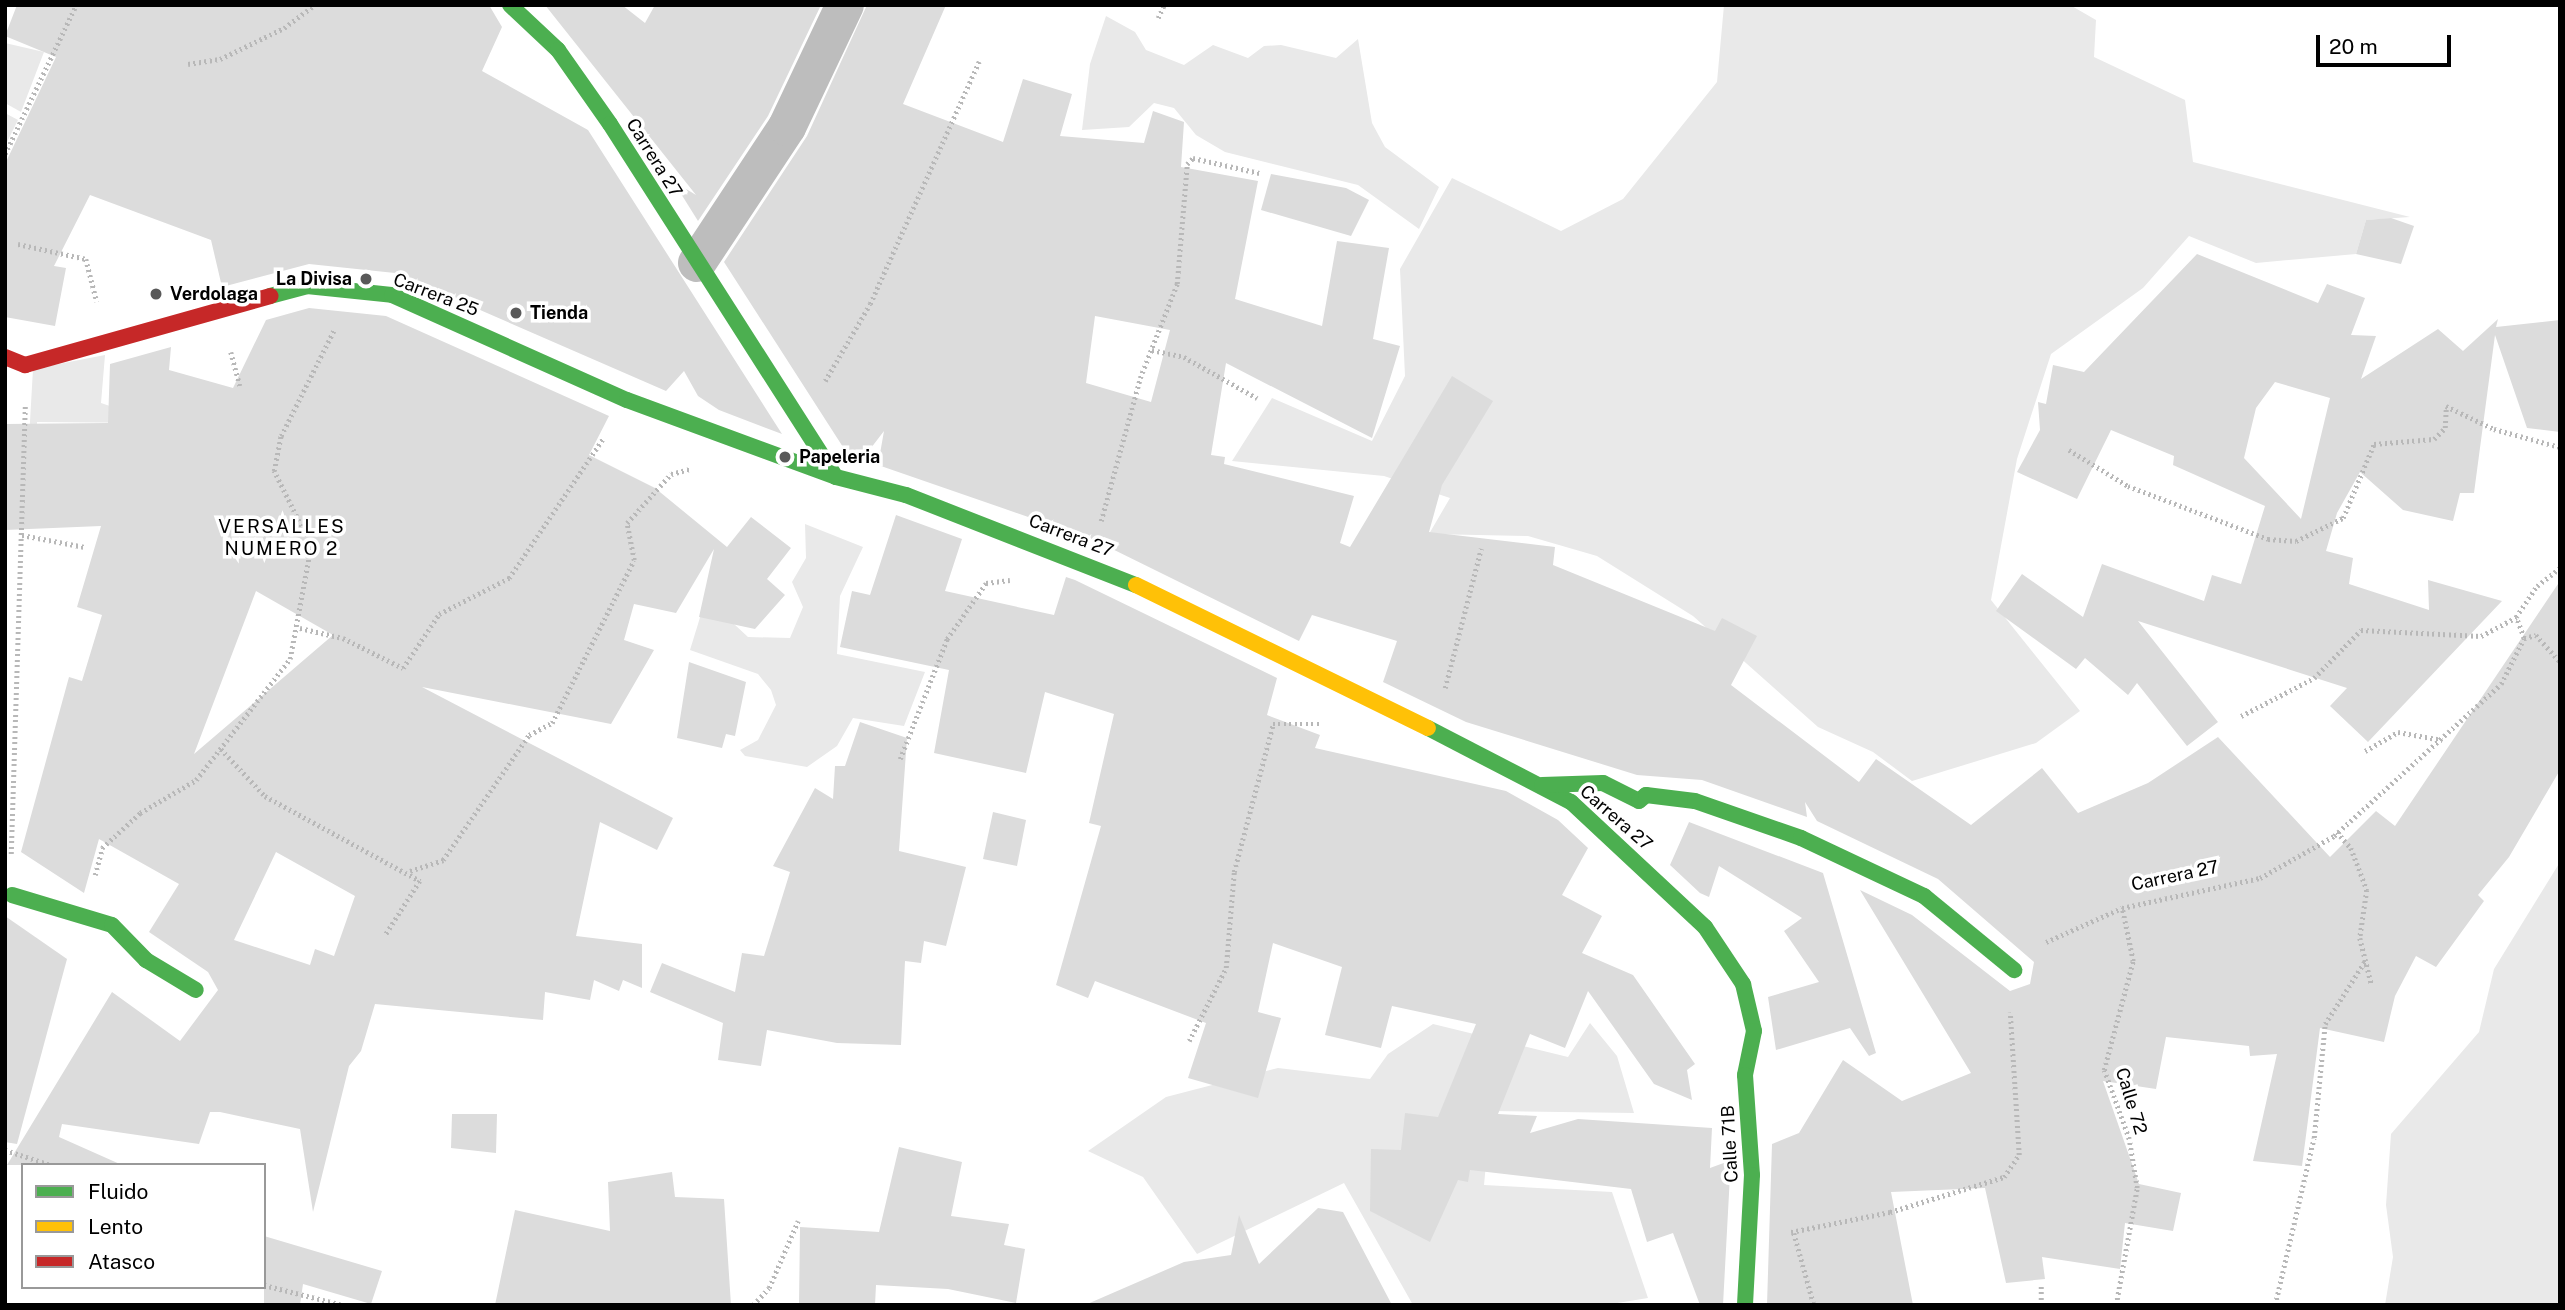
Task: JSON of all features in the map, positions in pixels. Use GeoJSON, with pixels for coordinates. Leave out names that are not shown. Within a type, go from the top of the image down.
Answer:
{"type":"FeatureCollection","features":[{"type":"Feature","properties":{"kind":"street","name":"Carrera 27"},"geometry":{"type":"LineString","coordinates":[[510,5],[558,50],[836,477],[906,495],[1084,560],[1359,692],[1542,785],[1571,802],[1705,927],[1744,984]]}},
{"type":"Feature","properties":{"kind":"street"},"geometry":{"type":"LineString","coordinates":[[697,263],[788,127],[845,5]]}},
{"type":"Feature","properties":{"kind":"street","name":"Carrera 25"},"geometry":{"type":"LineString","coordinates":[[25,365],[307,286],[392,295],[627,401],[662,410],[836,477]]}},
{"type":"Feature","properties":{"kind":"street"},"geometry":{"type":"LineString","coordinates":[[5,357],[25,365]]}},
{"type":"Feature","properties":{"kind":"street"},"geometry":{"type":"LineString","coordinates":[[1542,785],[1603,783],[1639,801],[1646,795],[1695,801],[1801,838],[1924,896],[2014,970]]}},
{"type":"Feature","properties":{"kind":"street"},"geometry":{"type":"LineString","coordinates":[[12,895],[112,925],[146,960],[196,990]]}},
{"type":"Feature","properties":{"kind":"street","name":"Calle 71B"},"geometry":{"type":"LineString","coordinates":[[1744,984],[1754,1031],[1745,1075],[1749,1242],[1745,1305]]}},
{"type":"Feature","properties":{"kind":"path"},"geometry":{"type":"LineString","coordinates":[[5,154],[76,5]]}},
{"type":"Feature","properties":{"kind":"path"},"geometry":{"type":"LineString","coordinates":[[188,64],[220,59],[284,28],[314,5]]}},
{"type":"Feature","properties":{"kind":"path"},"geometry":{"type":"LineString","coordinates":[[1158,18],[1164,5]]}},
{"type":"Feature","properties":{"kind":"path"},"geometry":{"type":"LineString","coordinates":[[799,424],[870,304],[979,61]]}},
{"type":"Feature","properties":{"kind":"path"},"geometry":{"type":"LineString","coordinates":[[1084,560],[1109,503],[1153,350],[1177,284],[1187,164],[1193,158],[1259,173]]}},
{"type":"Feature","properties":{"kind":"path"},"geometry":{"type":"LineString","coordinates":[[18,244],[86,260],[97,306],[130,317],[130,336]]}},
{"type":"Feature","properties":{"kind":"path"},"geometry":{"type":"LineString","coordinates":[[112,925],[91,889],[102,848],[140,813],[196,780],[290,659],[300,628],[311,545],[274,471],[281,436],[334,340],[335,316],[314,303],[307,286]]}},
{"type":"Feature","properties":{"kind":"path"},"geometry":{"type":"LineString","coordinates":[[1153,350],[1184,357],[1257,398]]}},
{"type":"Feature","properties":{"kind":"path"},"geometry":{"type":"LineString","coordinates":[[12,895],[25,365]]}},
{"type":"Feature","properties":{"kind":"path"},"geometry":{"type":"LineString","coordinates":[[300,628],[344,638],[403,668],[439,614],[509,578],[627,401]]}},
{"type":"Feature","properties":{"kind":"path"},"geometry":{"type":"LineString","coordinates":[[2069,450],[2128,486],[2268,539],[2296,541],[2343,518],[2374,443],[2434,439],[2445,428],[2446,406],[2494,429],[2560,447]]}},
{"type":"Feature","properties":{"kind":"path"},"geometry":{"type":"LineString","coordinates":[[410,871],[443,860],[529,735],[552,723],[634,560],[627,523],[671,474],[694,469],[659,421],[662,410]]}},
{"type":"Feature","properties":{"kind":"path"},"geometry":{"type":"LineString","coordinates":[[22,536],[85,547]]}},
{"type":"Feature","properties":{"kind":"path"},"geometry":{"type":"LineString","coordinates":[[1433,729],[1458,626],[1475,593],[1481,549]]}},
{"type":"Feature","properties":{"kind":"path"},"geometry":{"type":"LineString","coordinates":[[2241,716],[2314,678],[2361,630],[2481,636],[2516,617],[2537,586],[2560,568]]}},
{"type":"Feature","properties":{"kind":"path"},"geometry":{"type":"LineString","coordinates":[[901,759],[947,639],[986,583],[1016,579]]}},
{"type":"Feature","properties":{"kind":"path"},"geometry":{"type":"LineString","coordinates":[[2516,617],[2524,638],[2536,635],[2560,662]]}},
{"type":"Feature","properties":{"kind":"path","name":"Carrera 27"},"geometry":{"type":"LineString","coordinates":[[2014,970],[2042,944],[2122,908],[2260,878],[2337,832],[2410,761],[2442,740],[2501,684],[2524,638]]}},
{"type":"Feature","properties":{"kind":"path"},"geometry":{"type":"LineString","coordinates":[[1189,1041],[1226,968],[1233,880],[1273,724],[1326,723],[1359,692]]}},
{"type":"Feature","properties":{"kind":"path"},"geometry":{"type":"LineString","coordinates":[[2365,751],[2398,733],[2442,740]]}},
{"type":"Feature","properties":{"kind":"path"},"geometry":{"type":"LineString","coordinates":[[221,749],[265,796],[410,871],[420,881],[385,936]]}},
{"type":"Feature","properties":{"kind":"path"},"geometry":{"type":"LineString","coordinates":[[2337,832],[2351,848],[2367,890],[2360,938],[2372,986]]}},
{"type":"Feature","properties":{"kind":"path","name":"Calle 72"},"geometry":{"type":"LineString","coordinates":[[2116,1305],[2137,1188],[2129,1139],[2104,1070],[2133,961],[2122,908]]}},
{"type":"Feature","properties":{"kind":"path"},"geometry":{"type":"LineString","coordinates":[[2276,1305],[2314,1138],[2325,1024],[2365,961]]}},
{"type":"Feature","properties":{"kind":"path"},"geometry":{"type":"LineString","coordinates":[[1749,1242],[1890,1212],[2004,1177],[2019,1155],[2009,1031],[2014,970]]}},
{"type":"Feature","properties":{"kind":"path"},"geometry":{"type":"LineString","coordinates":[[5,1150],[45,1163]]}},
{"type":"Feature","properties":{"kind":"path"},"geometry":{"type":"LineString","coordinates":[[753,1305],[769,1288],[798,1221]]}},
{"type":"Feature","properties":{"kind":"path"},"geometry":{"type":"LineString","coordinates":[[1793,1232],[1814,1305]]}},
{"type":"Feature","properties":{"kind":"path"},"geometry":{"type":"LineString","coordinates":[[2041,1283],[2041,1305]]}},
{"type":"Feature","properties":{"kind":"path"},"geometry":{"type":"LineString","coordinates":[[266,1286],[343,1305]]}},
{"type":"Feature","properties":{"kind":"shaded area"},"geometry":{"type":"Polygon","coordinates":[[[1724,5],[2070,5],[2096,20],[2094,57],[2185,100],[2193,162],[2410,217],[2366,220],[2356,254],[2256,263],[2189,236],[2143,288],[2051,354],[2017,459],[1991,600],[2080,711],[2036,743],[1912,781],[1873,752],[1818,727],[1693,616],[1597,556],[1528,536],[1429,534],[1450,498],[1384,476],[1232,461],[1272,398],[1372,441],[1405,376],[1400,269],[1452,178],[1561,231],[1623,199],[1717,82],[1724,5]]]}},
{"type":"Feature","properties":{"kind":"shaded area"},"geometry":{"type":"Polygon","coordinates":[[[1106,16],[1135,32],[1146,50],[1184,65],[1213,45],[1248,58],[1264,46],[1281,45],[1336,58],[1358,39],[1372,123],[1385,147],[1439,187],[1419,229],[1358,185],[1225,152],[1196,135],[1174,108],[1154,103],[1129,127],[1082,130],[1090,64],[1106,16]]]}},
{"type":"Feature","properties":{"kind":"shaded area"},"geometry":{"type":"Polygon","coordinates":[[[5,43],[44,52],[21,112],[5,103],[5,43]]]}},
{"type":"Feature","properties":{"kind":"shaded area"},"geometry":{"type":"Polygon","coordinates":[[[5,113],[18,120],[5,146],[5,113]]]}},
{"type":"Feature","properties":{"kind":"shaded area"},"geometry":{"type":"Polygon","coordinates":[[[105,355],[101,403],[160,423],[37,422],[37,435],[29,439],[33,369],[105,355]]]}},
{"type":"Feature","properties":{"kind":"shaded area"},"geometry":{"type":"Polygon","coordinates":[[[805,524],[863,547],[840,596],[837,654],[925,672],[904,726],[853,718],[837,746],[807,767],[745,756],[740,750],[758,740],[776,705],[771,690],[758,674],[690,650],[706,598],[748,637],[790,638],[803,607],[792,582],[806,558],[805,524]]]}},
{"type":"Feature","properties":{"kind":"shaded area"},"geometry":{"type":"Polygon","coordinates":[[[2560,862],[2560,1305],[2385,1305],[2393,1257],[2386,1205],[2391,1134],[2479,1032],[2494,969],[2560,862]]]}},
{"type":"Feature","properties":{"kind":"shaded area"},"geometry":{"type":"Polygon","coordinates":[[[1590,1023],[1617,1056],[1634,1113],[1491,1111],[1484,1185],[1612,1192],[1648,1298],[1605,1305],[1413,1305],[1344,1183],[1197,1254],[1143,1177],[1088,1151],[1166,1097],[1278,1068],[1370,1079],[1388,1054],[1433,1024],[1568,1057],[1590,1023]]]}},
{"type":"Feature","properties":{"kind":"building"},"geometry":{"type":"Polygon","coordinates":[[[17,5],[489,5],[502,27],[482,71],[588,130],[782,434],[719,410],[698,396],[684,371],[666,391],[395,273],[309,264],[222,287],[211,240],[90,195],[54,266],[66,268],[55,326],[5,317],[5,164],[56,57],[5,36],[17,5]]]}},
{"type":"Feature","properties":{"kind":"building"},"geometry":{"type":"Polygon","coordinates":[[[545,5],[622,5],[645,23],[655,5],[821,5],[768,116],[698,221],[673,181],[696,195],[545,5]]]}},
{"type":"Feature","properties":{"kind":"building"},"geometry":{"type":"Polygon","coordinates":[[[867,5],[946,5],[903,104],[1003,142],[1023,79],[1072,94],[1060,136],[1144,143],[1153,111],[1184,122],[1181,167],[1258,181],[1235,299],[1322,326],[1337,241],[1389,248],[1373,339],[1400,346],[1372,438],[1226,363],[1211,455],[1225,457],[1224,464],[1354,496],[1340,543],[1350,547],[1452,376],[1493,401],[1442,485],[1429,532],[1555,547],[1553,565],[1715,631],[1722,618],[1757,636],[1731,685],[1859,782],[1876,759],[1971,825],[2042,768],[2078,813],[2148,783],[2218,737],[2330,857],[2376,811],[2395,826],[2560,581],[2560,770],[2509,857],[2478,895],[2484,901],[2436,967],[2416,956],[2395,996],[2384,1042],[2320,1028],[2302,1166],[2253,1161],[2277,1054],[2250,1056],[2249,1046],[2166,1037],[2156,1089],[2103,1081],[2139,1184],[2181,1193],[2173,1231],[2125,1223],[2120,1269],[2042,1257],[2045,1279],[2006,1283],[1985,1188],[1891,1192],[1913,1305],[1767,1305],[1772,1144],[1799,1133],[1843,1060],[1902,1101],[1971,1073],[1860,890],[1912,915],[2010,991],[2030,984],[2034,962],[1938,879],[1817,821],[1805,802],[1807,817],[1702,780],[1637,775],[1466,722],[1383,682],[1397,641],[1312,615],[1299,641],[1092,539],[878,465],[884,431],[861,461],[850,458],[724,262],[807,136],[867,5]],[[1095,316],[1086,383],[1151,402],[1170,330],[1095,316]]]}},
{"type":"Feature","properties":{"kind":"building"},"geometry":{"type":"Polygon","coordinates":[[[1271,174],[1346,188],[1369,200],[1351,236],[1261,210],[1271,174]]]}},
{"type":"Feature","properties":{"kind":"building"},"geometry":{"type":"Polygon","coordinates":[[[2391,218],[2414,226],[2401,264],[2356,254],[2366,220],[2391,218]]]}},
{"type":"Feature","properties":{"kind":"building"},"geometry":{"type":"Polygon","coordinates":[[[2197,254],[2318,303],[2327,284],[2365,298],[2351,335],[2376,336],[2361,379],[2438,329],[2463,351],[2498,319],[2496,327],[2560,320],[2560,432],[2527,428],[2495,335],[2474,493],[2460,493],[2453,521],[2403,510],[2360,472],[2337,513],[2326,551],[2353,558],[2349,584],[2429,610],[2428,580],[2502,601],[2368,742],[2330,706],[2347,688],[2138,621],[2218,722],[2187,746],[2137,683],[2128,695],[2085,658],[2076,669],[1996,611],[2022,574],[2083,617],[2102,564],[2204,601],[2212,575],[2241,584],[2265,506],[2173,465],[2174,456],[2111,430],[2077,499],[2017,472],[2040,430],[2038,402],[2046,404],[2053,365],[2084,372],[2197,254]],[[2275,382],[2256,408],[2244,458],[2301,519],[2330,398],[2275,382]]]}},
{"type":"Feature","properties":{"kind":"building"},"geometry":{"type":"Polygon","coordinates":[[[309,308],[386,316],[609,416],[589,455],[655,488],[727,547],[751,517],[791,548],[767,579],[785,595],[755,629],[699,617],[714,549],[676,613],[634,604],[624,640],[654,650],[611,724],[422,687],[673,818],[657,850],[600,822],[576,936],[642,944],[642,988],[623,980],[619,991],[594,980],[590,1000],[545,992],[543,1020],[375,1004],[361,1051],[349,1066],[313,1212],[300,1129],[220,1112],[210,1112],[199,1144],[62,1124],[59,1137],[118,1163],[7,1165],[112,992],[180,1041],[218,990],[208,972],[149,932],[179,884],[99,839],[84,893],[21,852],[69,677],[82,681],[102,615],[77,607],[101,526],[5,530],[5,424],[108,423],[110,364],[171,347],[169,370],[233,388],[266,320],[309,308]],[[256,591],[194,754],[333,635],[256,591]],[[276,852],[234,940],[310,965],[315,949],[334,956],[355,896],[276,852]]]}},
{"type":"Feature","properties":{"kind":"building"},"geometry":{"type":"Polygon","coordinates":[[[896,515],[962,539],[945,591],[1054,615],[1066,577],[1075,580],[1277,678],[1267,715],[1320,735],[1315,748],[1506,791],[1558,820],[1588,848],[1562,895],[1602,916],[1582,953],[1633,975],[1695,1064],[1687,1070],[1692,1100],[1654,1084],[1588,991],[1565,1048],[1530,1034],[1498,1114],[1537,1116],[1530,1133],[1578,1119],[1712,1128],[1710,1168],[1729,1161],[1730,1175],[1723,1305],[1700,1305],[1673,1233],[1647,1242],[1631,1189],[1470,1170],[1468,1182],[1458,1180],[1430,1242],[1370,1211],[1371,1149],[1401,1150],[1405,1113],[1438,1117],[1476,1024],[1392,1006],[1381,1048],[1325,1035],[1342,967],[1273,943],[1258,1012],[1281,1018],[1258,1098],[1188,1078],[1206,1023],[1095,981],[1088,998],[1056,985],[1101,826],[1089,823],[1114,714],[1045,692],[1026,773],[934,753],[949,670],[840,647],[852,591],[870,595],[896,515]]]}},
{"type":"Feature","properties":{"kind":"building"},"geometry":{"type":"Polygon","coordinates":[[[689,662],[746,682],[735,736],[726,734],[722,748],[677,738],[689,662]]]}},
{"type":"Feature","properties":{"kind":"building"},"geometry":{"type":"Polygon","coordinates":[[[860,722],[907,738],[899,851],[966,867],[946,946],[924,941],[921,963],[905,961],[901,1045],[837,1043],[767,1030],[761,1066],[718,1060],[723,1023],[650,992],[662,963],[735,992],[742,953],[764,956],[790,872],[773,866],[815,788],[833,799],[835,766],[845,766],[860,722]]]}},
{"type":"Feature","properties":{"kind":"building"},"geometry":{"type":"Polygon","coordinates":[[[993,812],[1026,820],[1017,866],[983,859],[993,812]]]}},
{"type":"Feature","properties":{"kind":"building"},"geometry":{"type":"Polygon","coordinates":[[[1689,822],[1823,873],[1876,1053],[1869,1056],[1850,1028],[1776,1050],[1768,997],[1819,982],[1784,931],[1802,918],[1719,866],[1709,897],[1700,893],[1670,865],[1689,822]]]}},
{"type":"Feature","properties":{"kind":"building"},"geometry":{"type":"Polygon","coordinates":[[[5,916],[67,959],[17,1144],[5,1142],[5,916]]]}},
{"type":"Feature","properties":{"kind":"building"},"geometry":{"type":"Polygon","coordinates":[[[452,1114],[497,1114],[496,1153],[451,1148],[452,1114]]]}},
{"type":"Feature","properties":{"kind":"building"},"geometry":{"type":"Polygon","coordinates":[[[899,1147],[962,1162],[951,1216],[1009,1224],[1004,1245],[1025,1249],[1016,1303],[948,1289],[876,1285],[875,1305],[799,1305],[800,1227],[879,1232],[899,1147]]]}},
{"type":"Feature","properties":{"kind":"building"},"geometry":{"type":"Polygon","coordinates":[[[672,1172],[675,1197],[724,1199],[731,1305],[495,1305],[515,1210],[610,1231],[608,1182],[672,1172]]]}},
{"type":"Feature","properties":{"kind":"building"},"geometry":{"type":"Polygon","coordinates":[[[1318,1208],[1343,1212],[1392,1305],[1085,1305],[1184,1262],[1231,1255],[1239,1215],[1259,1264],[1318,1208]]]}},
{"type":"Feature","properties":{"kind":"building"},"geometry":{"type":"Polygon","coordinates":[[[266,1237],[382,1271],[371,1304],[303,1284],[300,1305],[264,1305],[266,1237]]]}},
{"type":"Feature","properties":{"kind":"traffic: fast"},"geometry":{"type":"LineString","coordinates":[[510,5],[558,50],[610,124],[836,477],[906,495],[1136,585]]}},
{"type":"Feature","properties":{"kind":"traffic: fast"},"geometry":{"type":"LineString","coordinates":[[270,296],[307,286],[392,295],[627,400],[836,477]]}},
{"type":"Feature","properties":{"kind":"traffic: fast"},"geometry":{"type":"LineString","coordinates":[[1428,728],[1571,802],[1705,927],[1743,984],[1754,1031],[1745,1075],[1752,1175],[1745,1305]]}},
{"type":"Feature","properties":{"kind":"traffic: fast"},"geometry":{"type":"LineString","coordinates":[[1542,785],[1603,783],[1639,801],[1646,795],[1695,801],[1801,838],[1924,896],[2014,970]]}},
{"type":"Feature","properties":{"kind":"traffic: fast"},"geometry":{"type":"LineString","coordinates":[[12,895],[112,925],[146,960],[196,990]]}},
{"type":"Feature","properties":{"kind":"traffic: slow"},"geometry":{"type":"LineString","coordinates":[[1136,585],[1428,728]]}},
{"type":"Feature","properties":{"kind":"traffic: jam"},"geometry":{"type":"LineString","coordinates":[[5,357],[25,365],[270,296]]}},
{"type":"Feature","properties":{"kind":"place","name":"La Divisa"},"geometry":{"type":"Point","coordinates":[366,279]}},
{"type":"Feature","properties":{"kind":"place","name":"Verdolaga"},"geometry":{"type":"Point","coordinates":[156,294]}},
{"type":"Feature","properties":{"kind":"place","name":"Tienda"},"geometry":{"type":"Point","coordinates":[516,313]}},
{"type":"Feature","properties":{"kind":"place","name":"Papeleria"},"geometry":{"type":"Point","coordinates":[785,457]}},
{"type":"Feature","properties":{"kind":"district","name":"VERSALLES NUMERO 2"},"geometry":{"type":"Point","coordinates":[282,538]}}]}
